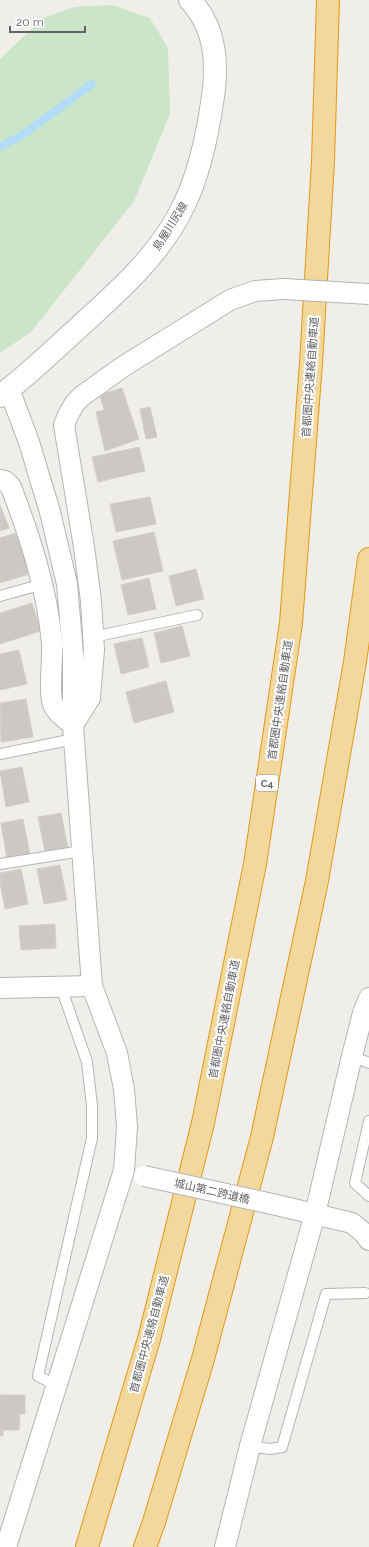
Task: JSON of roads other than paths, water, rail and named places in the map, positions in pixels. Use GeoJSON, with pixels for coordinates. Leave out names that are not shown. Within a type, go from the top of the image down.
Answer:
{"type":"FeatureCollection","features":[{"type":"Feature","properties":{"kind":"highway","name":"首都圏中央連絡自動車道"},"geometry":{"type":"LineString","coordinates":[[86,1547],[149,1339],[203,1123],[255,864],[291,622],[313,340],[323,161],[328,0]]}},
{"type":"Feature","properties":{"kind":"highway"},"geometry":{"type":"LineString","coordinates":[[145,1547],[203,1359],[262,1136],[317,881],[355,662],[369,559]]}},
{"type":"Feature","properties":{"kind":"main road","name":"鳥屋川尻線"},"geometry":{"type":"LineString","coordinates":[[4,392],[80,327],[134,276],[165,237],[184,205],[195,177],[206,134],[213,96],[215,71],[214,49],[211,36],[202,16],[190,0]]}},
{"type":"Feature","properties":{"kind":"street"},"geometry":{"type":"LineString","coordinates":[[74,732],[90,698],[93,674],[91,601],[84,547],[64,425],[75,403],[82,396],[124,366],[230,300],[255,290],[284,289],[369,294]]}},
{"type":"Feature","properties":{"kind":"street"},"geometry":{"type":"LineString","coordinates":[[4,392],[33,456],[50,512],[67,584],[73,654],[74,732],[92,986],[117,1053],[124,1089],[127,1127],[124,1170],[6,1547]]}},
{"type":"Feature","properties":{"kind":"street"},"geometry":{"type":"LineString","coordinates":[[0,480],[5,481],[11,487],[28,533],[43,584],[52,643],[52,700],[55,710],[74,732]]}},
{"type":"Feature","properties":{"kind":"street"},"geometry":{"type":"LineString","coordinates":[[0,988],[92,986]]}},
{"type":"Feature","properties":{"kind":"street"},"geometry":{"type":"LineString","coordinates":[[225,1547],[250,1446],[315,1214],[361,1060],[363,1013],[369,998]]}},
{"type":"Feature","properties":{"kind":"street","name":"城山第二跨道橋"},"geometry":{"type":"LineString","coordinates":[[124,1170],[144,1176],[352,1223],[364,1233],[369,1240]]}},
{"type":"Feature","properties":{"kind":"lane"},"geometry":{"type":"LineString","coordinates":[[0,596],[43,584]]}},
{"type":"Feature","properties":{"kind":"lane"},"geometry":{"type":"LineString","coordinates":[[93,637],[197,615]]}},
{"type":"Feature","properties":{"kind":"lane"},"geometry":{"type":"LineString","coordinates":[[0,754],[74,732]]}},
{"type":"Feature","properties":{"kind":"lane"},"geometry":{"type":"LineString","coordinates":[[0,864],[82,851]]}},
{"type":"Feature","properties":{"kind":"lane"},"geometry":{"type":"LineString","coordinates":[[57,1386],[38,1376],[92,1138],[92,1106],[87,1062],[61,987]]}},
{"type":"Feature","properties":{"kind":"lane"},"geometry":{"type":"LineString","coordinates":[[369,1121],[355,1183],[369,1196]]}},
{"type":"Feature","properties":{"kind":"lane"},"geometry":{"type":"LineString","coordinates":[[250,1446],[270,1449],[282,1447],[326,1294],[364,1293]]}},
{"type":"Feature","properties":{"kind":"waterway"},"geometry":{"type":"LineString","coordinates":[[0,147],[24,134],[92,84]]}}]}
